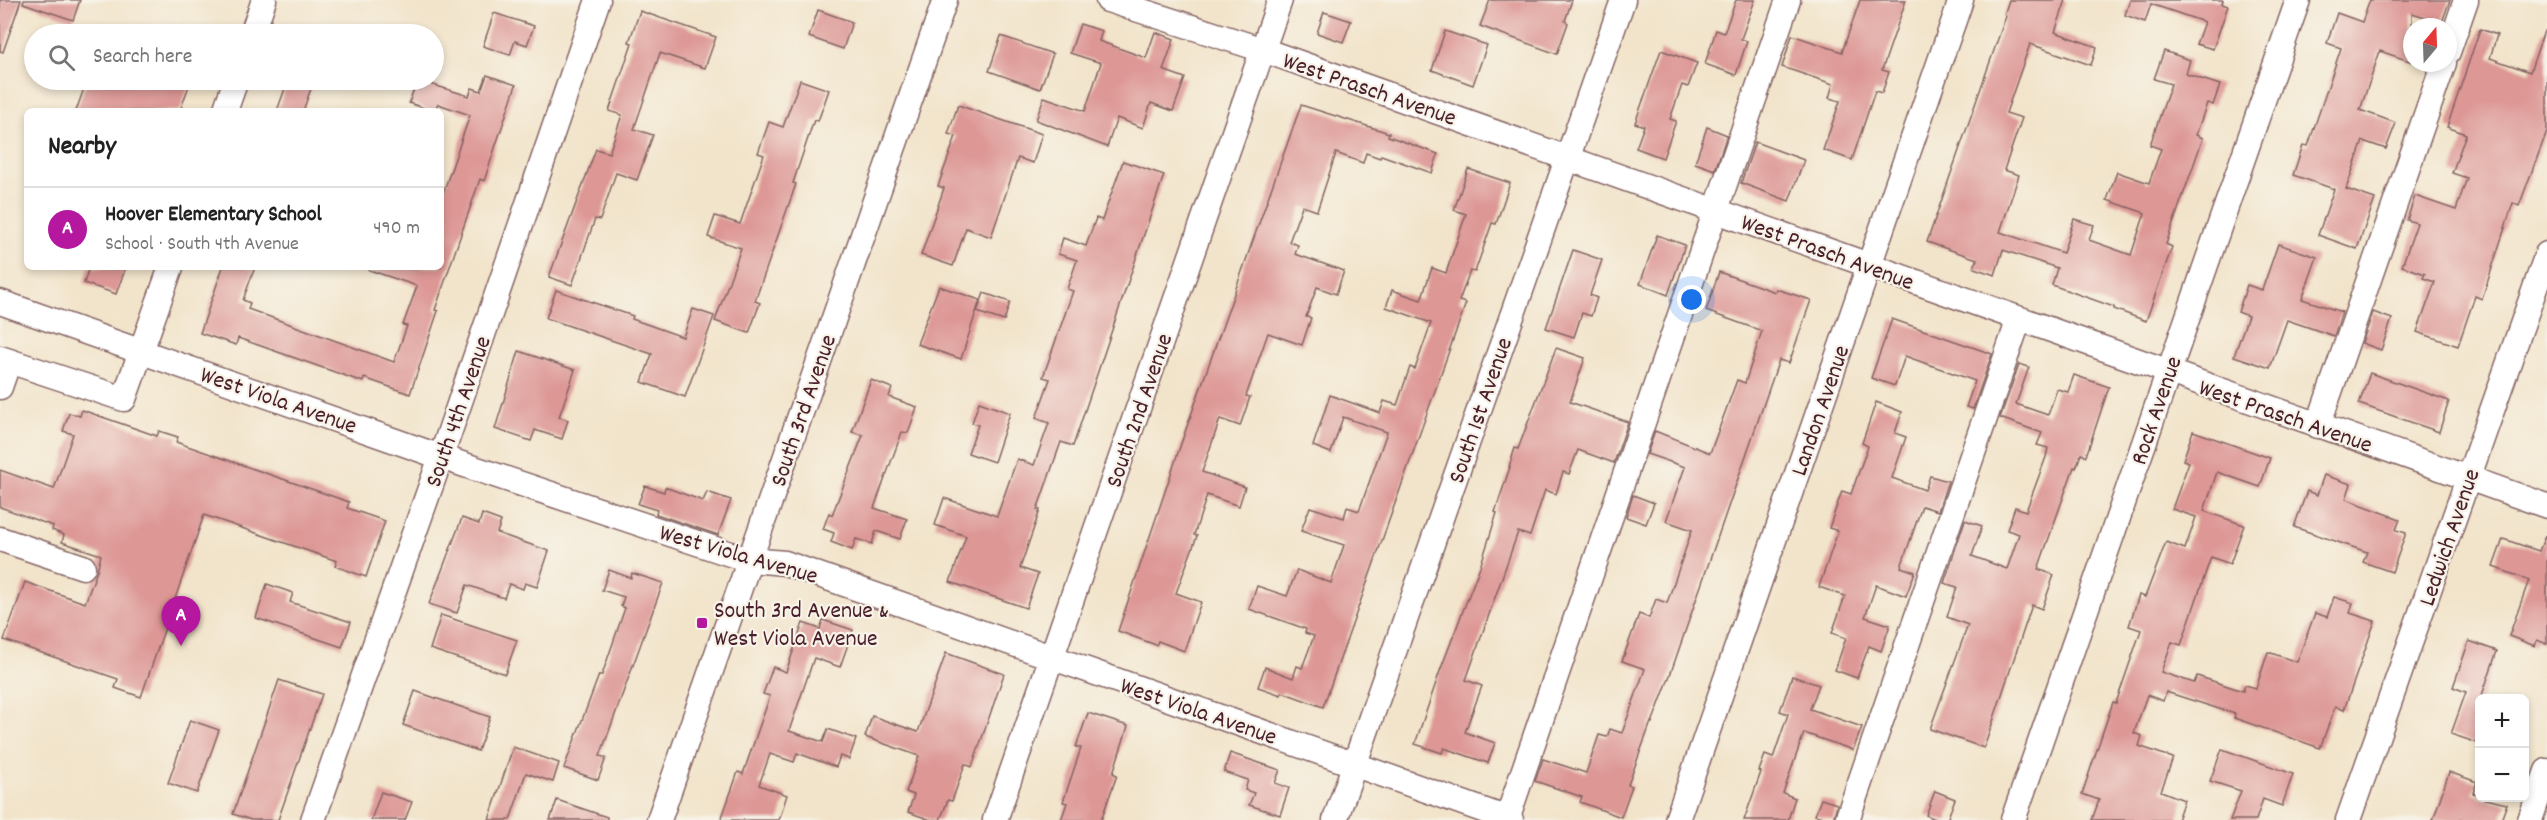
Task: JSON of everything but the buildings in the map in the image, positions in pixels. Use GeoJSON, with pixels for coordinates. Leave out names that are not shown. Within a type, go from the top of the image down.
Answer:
{"type":"FeatureCollection","features":[{"type":"Feature","properties":{"kind":"street"},"geometry":{"type":"LineString","coordinates":[[256,24],[264,0]]}},
{"type":"Feature","properties":{"kind":"street","name":"South 4th Avenue"},"geometry":{"type":"LineString","coordinates":[[313,820],[598,0]]}},
{"type":"Feature","properties":{"kind":"street","name":"South 3rd Avenue"},"geometry":{"type":"LineString","coordinates":[[659,820],[945,0]]}},
{"type":"Feature","properties":{"kind":"street","name":"West Prasch Avenue"},"geometry":{"type":"LineString","coordinates":[[1108,0],[1263,50],[2547,506]]}},
{"type":"Feature","properties":{"kind":"street","name":"South 2nd Avenue"},"geometry":{"type":"LineString","coordinates":[[995,820],[1280,0]]}},
{"type":"Feature","properties":{"kind":"street","name":"South 1st Avenue"},"geometry":{"type":"LineString","coordinates":[[1335,820],[1623,0]]}},
{"type":"Feature","properties":{"kind":"street"},"geometry":{"type":"LineString","coordinates":[[1509,819],[1788,0]]}},
{"type":"Feature","properties":{"kind":"street","name":"Landon Avenue"},"geometry":{"type":"LineString","coordinates":[[1677,820],[1960,0]]}},
{"type":"Feature","properties":{"kind":"street","name":"Rock Avenue"},"geometry":{"type":"LineString","coordinates":[[2013,820],[2298,0]]}},
{"type":"Feature","properties":{"kind":"street"},"geometry":{"type":"LineString","coordinates":[[2457,26],[2466,0]]}},
{"type":"Feature","properties":{"kind":"street"},"geometry":{"type":"LineString","coordinates":[[2318,426],[2441,72]]}},
{"type":"Feature","properties":{"kind":"street"},"geometry":{"type":"LineString","coordinates":[[226,108],[232,90]]}},
{"type":"Feature","properties":{"kind":"street","name":"Ledwich Avenue"},"geometry":{"type":"LineString","coordinates":[[2348,820],[2547,254]]}},
{"type":"Feature","properties":{"kind":"street"},"geometry":{"type":"LineString","coordinates":[[0,387],[4,359],[123,399],[170,270]]}},
{"type":"Feature","properties":{"kind":"street","name":"West Viola Avenue"},"geometry":{"type":"LineString","coordinates":[[0,302],[441,457],[749,560],[785,563],[1051,659],[1509,819]]}},
{"type":"Feature","properties":{"kind":"street"},"geometry":{"type":"LineString","coordinates":[[1846,820],[2019,320]]}},
{"type":"Feature","properties":{"kind":"street"},"geometry":{"type":"LineString","coordinates":[[0,539],[83,567]]}},
{"type":"Feature","properties":{"kind":"street"},"geometry":{"type":"LineString","coordinates":[[2530,820],[2547,771]]}},
{"type":"Feature","properties":{"kind":"place","name":"South 3rd Avenue & West Viola Avenue"},"geometry":{"type":"Point","coordinates":[702,623]}},
{"type":"Feature","properties":{"kind":"place","name":"Hoover Elementary School"},"geometry":{"type":"Point","coordinates":[181,646]}}]}
